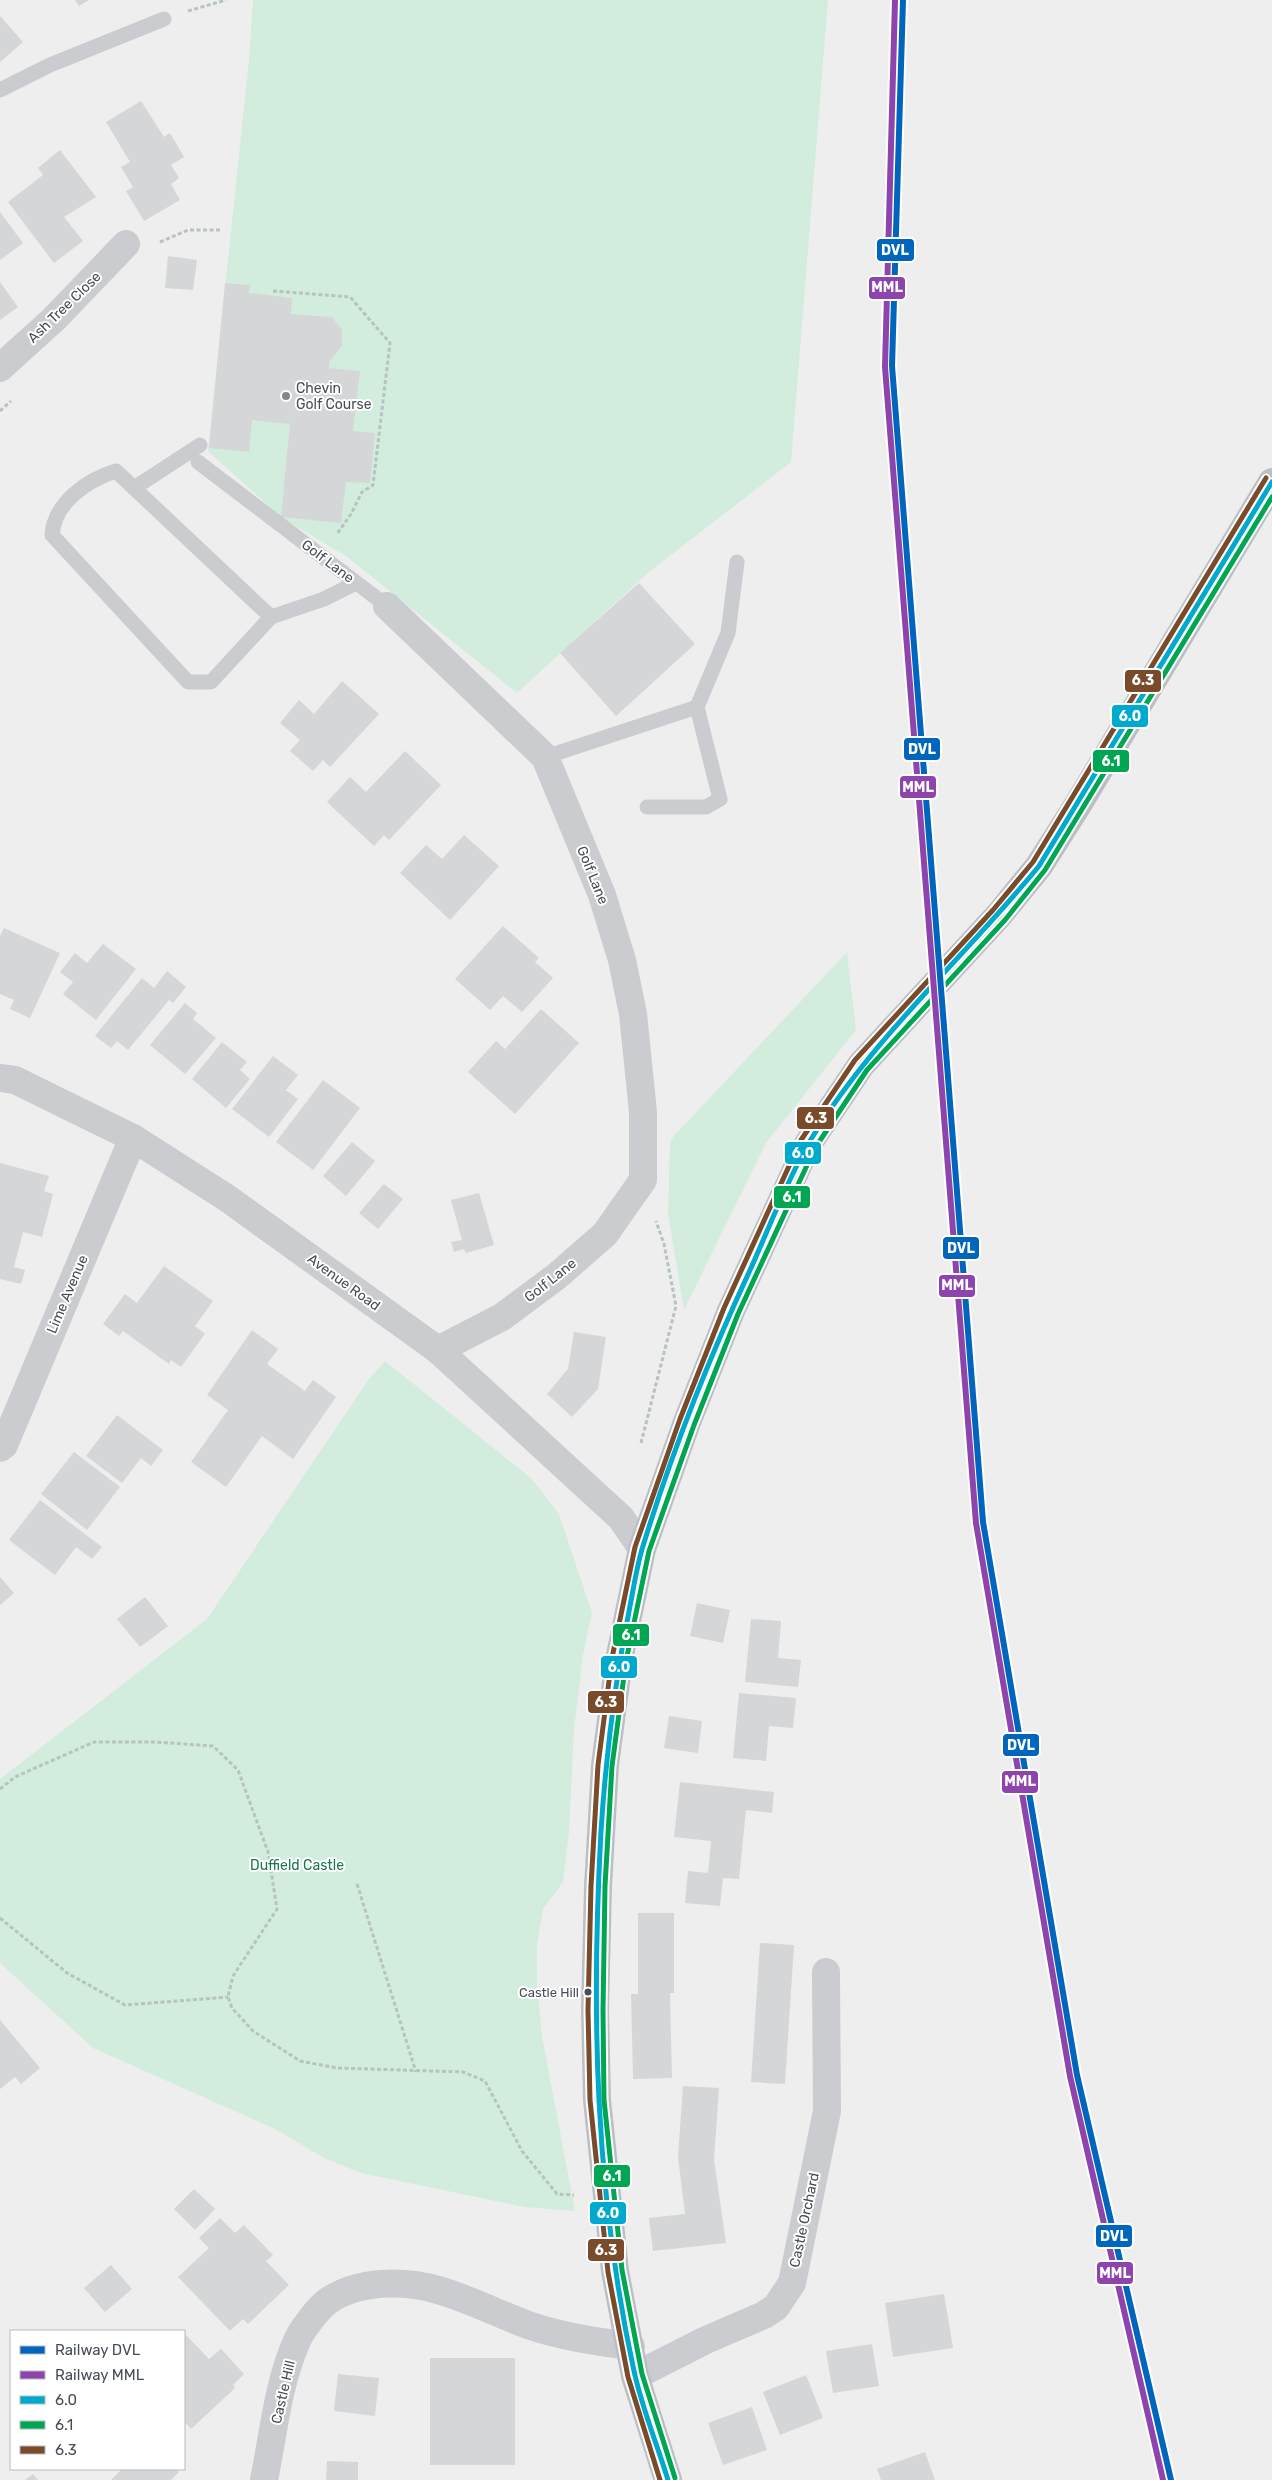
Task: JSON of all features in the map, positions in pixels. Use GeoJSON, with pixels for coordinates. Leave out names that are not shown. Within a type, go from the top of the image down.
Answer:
{"type":"FeatureCollection","features":[{"type":"Feature","properties":{"kind":"highway"},"geometry":{"type":"LineString","coordinates":[[668,2480],[635,2376],[616,2271],[597,2100],[595,2010],[598,1886],[605,1765],[619,1660],[642,1549],[687,1422],[731,1311],[808,1144],[861,1065],[1000,915],[1039,866],[1079,803],[1272,482]]}},
{"type":"Feature","properties":{"kind":"street","name":"Ash Tree Close"},"geometry":{"type":"LineString","coordinates":[[0,368],[54,319],[126,244]]}},
{"type":"Feature","properties":{"kind":"street","name":"Golf Lane"},"geometry":{"type":"LineString","coordinates":[[387,606],[545,757],[602,895],[622,960],[633,1014],[642,1102],[643,1180],[605,1234],[557,1276],[502,1317],[438,1350]]}},
{"type":"Feature","properties":{"kind":"street","name":"Avenue Road"},"geometry":{"type":"LineString","coordinates":[[0,1078],[15,1080],[133,1138],[227,1198],[438,1350],[621,1518],[642,1549]]}},
{"type":"Feature","properties":{"kind":"street","name":"Lime Avenue"},"geometry":{"type":"LineString","coordinates":[[0,1448],[4,1445],[133,1138]]}},
{"type":"Feature","properties":{"kind":"street","name":"Castle Orchard"},"geometry":{"type":"LineString","coordinates":[[635,2376],[706,2340],[764,2315],[776,2307],[792,2283],[828,2111],[826,1972]]}},
{"type":"Feature","properties":{"kind":"street","name":"Castle Hill"},"geometry":{"type":"LineString","coordinates":[[264,2480],[287,2366],[296,2341],[327,2301],[355,2289],[378,2284],[402,2284],[438,2290],[532,2326],[576,2338],[631,2346]]}},
{"type":"Feature","properties":{"kind":"lane"},"geometry":{"type":"LineString","coordinates":[[0,90],[50,65],[164,19]]}},
{"type":"Feature","properties":{"kind":"lane"},"geometry":{"type":"LineString","coordinates":[[134,488],[200,445]]}},
{"type":"Feature","properties":{"kind":"lane","name":"Golf Lane"},"geometry":{"type":"LineString","coordinates":[[198,462],[387,606]]}},
{"type":"Feature","properties":{"kind":"lane"},"geometry":{"type":"LineString","coordinates":[[271,617],[116,471],[103,475],[72,495],[52,521],[52,535],[188,682],[210,682],[271,617],[324,599],[356,582]]}},
{"type":"Feature","properties":{"kind":"lane"},"geometry":{"type":"LineString","coordinates":[[647,807],[706,807],[720,799],[697,707],[728,633],[737,562]]}},
{"type":"Feature","properties":{"kind":"lane"},"geometry":{"type":"LineString","coordinates":[[545,757],[697,707]]}},
{"type":"Feature","properties":{"kind":"path"},"geometry":{"type":"LineString","coordinates":[[164,19],[226,0]]}},
{"type":"Feature","properties":{"kind":"path"},"geometry":{"type":"LineString","coordinates":[[273,291],[350,297],[390,343],[373,485],[362,492],[352,514],[338,533],[327,560]]}},
{"type":"Feature","properties":{"kind":"path"},"geometry":{"type":"LineString","coordinates":[[639,1451],[676,1306],[664,1244],[643,1180]]}},
{"type":"Feature","properties":{"kind":"path"},"geometry":{"type":"LineString","coordinates":[[0,1789],[31,1770],[94,1742],[155,1742],[213,1746],[238,1770],[268,1852],[277,1909],[233,1976],[228,1997],[232,2008],[253,2031],[300,2061],[338,2068],[416,2072],[463,2072],[485,2080],[522,2151],[557,2194]]}},
{"type":"Feature","properties":{"kind":"path"},"geometry":{"type":"LineString","coordinates":[[356,1884],[416,2072]]}},
{"type":"Feature","properties":{"kind":"path"},"geometry":{"type":"LineString","coordinates":[[0,1918],[67,1973],[125,2005],[228,1997]]}},
{"type":"Feature","properties":{"kind":"green space"},"geometry":{"type":"Polygon","coordinates":[[[253,0],[828,0],[791,462],[649,572],[517,693],[346,556],[282,518],[208,451],[249,59],[253,0]]]}},
{"type":"Feature","properties":{"kind":"green space"},"geometry":{"type":"Polygon","coordinates":[[[847,952],[856,1030],[766,1143],[684,1310],[668,1214],[670,1143],[673,1137],[847,952]]]}},
{"type":"Feature","properties":{"kind":"green space","name":"Duffield Castle"},"geometry":{"type":"Polygon","coordinates":[[[385,1361],[531,1478],[559,1514],[592,1613],[583,1655],[574,1729],[569,1832],[563,1882],[543,1909],[537,1945],[537,1982],[542,2036],[575,2211],[524,2207],[361,2173],[324,2158],[275,2129],[93,2048],[0,1963],[0,1779],[207,1619],[369,1379],[385,1361]]]}},
{"type":"Feature","properties":{"kind":"building"},"geometry":{"type":"Polygon","coordinates":[[[75,0],[89,0],[79,6],[75,0]]]}},
{"type":"Feature","properties":{"kind":"building"},"geometry":{"type":"Polygon","coordinates":[[[0,16],[23,42],[0,62],[0,16]]]}},
{"type":"Feature","properties":{"kind":"building"},"geometry":{"type":"Polygon","coordinates":[[[141,101],[164,137],[170,133],[184,157],[171,165],[179,178],[171,184],[180,200],[144,221],[126,191],[133,187],[121,167],[130,162],[106,122],[141,101]]]}},
{"type":"Feature","properties":{"kind":"building"},"geometry":{"type":"Polygon","coordinates":[[[60,150],[96,197],[64,217],[83,241],[54,263],[8,202],[43,175],[38,168],[60,150]]]}},
{"type":"Feature","properties":{"kind":"building"},"geometry":{"type":"Polygon","coordinates":[[[0,212],[23,243],[0,260],[0,212]]]}},
{"type":"Feature","properties":{"kind":"building"},"geometry":{"type":"Polygon","coordinates":[[[168,256],[197,260],[193,290],[165,288],[168,256]]]}},
{"type":"Feature","properties":{"kind":"building"},"geometry":{"type":"Polygon","coordinates":[[[0,282],[18,307],[0,320],[0,282]]]}},
{"type":"Feature","properties":{"kind":"building","name":"Chevin Golf Course"},"geometry":{"type":"Polygon","coordinates":[[[225,283],[250,285],[249,293],[292,298],[291,314],[332,317],[342,330],[342,346],[329,362],[329,368],[360,371],[353,431],[375,433],[370,483],[346,482],[341,523],[281,517],[290,424],[252,420],[249,452],[209,448],[225,283]]]}},
{"type":"Feature","properties":{"kind":"building"},"geometry":{"type":"Polygon","coordinates":[[[639,583],[695,644],[616,716],[560,653],[639,583]]]}},
{"type":"Feature","properties":{"kind":"building"},"geometry":{"type":"Polygon","coordinates":[[[342,681],[379,714],[330,767],[323,760],[313,771],[290,751],[300,740],[280,723],[299,700],[314,714],[342,681]]]}},
{"type":"Feature","properties":{"kind":"building"},"geometry":{"type":"Polygon","coordinates":[[[405,751],[441,785],[389,840],[384,835],[374,846],[327,802],[350,777],[366,792],[405,751]]]}},
{"type":"Feature","properties":{"kind":"building"},"geometry":{"type":"Polygon","coordinates":[[[464,835],[499,866],[450,920],[400,873],[426,845],[442,859],[464,835]]]}},
{"type":"Feature","properties":{"kind":"building"},"geometry":{"type":"Polygon","coordinates":[[[503,926],[539,958],[535,962],[553,978],[522,1012],[503,996],[490,1010],[455,979],[503,926]]]}},
{"type":"Feature","properties":{"kind":"building"},"geometry":{"type":"Polygon","coordinates":[[[4,928],[60,953],[30,1018],[10,1009],[14,1000],[0,994],[0,936],[4,928]]]}},
{"type":"Feature","properties":{"kind":"building"},"geometry":{"type":"Polygon","coordinates":[[[103,944],[136,969],[96,1020],[63,994],[73,982],[60,972],[75,953],[87,963],[103,944]]]}},
{"type":"Feature","properties":{"kind":"building"},"geometry":{"type":"Polygon","coordinates":[[[167,971],[186,987],[173,1003],[169,1000],[128,1050],[117,1041],[111,1048],[95,1036],[142,978],[154,988],[167,971]]]}},
{"type":"Feature","properties":{"kind":"building"},"geometry":{"type":"Polygon","coordinates":[[[185,1003],[197,1013],[193,1019],[216,1038],[185,1074],[150,1045],[185,1003]]]}},
{"type":"Feature","properties":{"kind":"building"},"geometry":{"type":"Polygon","coordinates":[[[541,1009],[579,1043],[515,1114],[468,1072],[496,1041],[505,1049],[541,1009]]]}},
{"type":"Feature","properties":{"kind":"building"},"geometry":{"type":"Polygon","coordinates":[[[222,1042],[247,1062],[240,1070],[250,1079],[226,1108],[192,1079],[222,1042]]]}},
{"type":"Feature","properties":{"kind":"building"},"geometry":{"type":"Polygon","coordinates":[[[273,1056],[298,1075],[286,1090],[298,1099],[269,1137],[232,1109],[273,1056]]]}},
{"type":"Feature","properties":{"kind":"building"},"geometry":{"type":"Polygon","coordinates":[[[323,1080],[360,1108],[313,1170],[276,1142],[323,1080]]]}},
{"type":"Feature","properties":{"kind":"building"},"geometry":{"type":"Polygon","coordinates":[[[352,1142],[375,1161],[346,1196],[323,1176],[352,1142]]]}},
{"type":"Feature","properties":{"kind":"building"},"geometry":{"type":"Polygon","coordinates":[[[0,1163],[49,1176],[44,1191],[53,1194],[42,1237],[23,1232],[14,1267],[25,1270],[21,1284],[0,1279],[0,1163]]]}},
{"type":"Feature","properties":{"kind":"building"},"geometry":{"type":"Polygon","coordinates":[[[384,1184],[403,1199],[378,1229],[359,1213],[384,1184]]]}},
{"type":"Feature","properties":{"kind":"building"},"geometry":{"type":"Polygon","coordinates":[[[479,1193],[494,1245],[466,1253],[464,1249],[454,1252],[451,1242],[462,1240],[451,1200],[479,1193]]]}},
{"type":"Feature","properties":{"kind":"building"},"geometry":{"type":"Polygon","coordinates":[[[164,1266],[213,1301],[195,1326],[205,1334],[181,1367],[171,1360],[169,1364],[123,1331],[119,1336],[103,1324],[125,1294],[137,1303],[164,1266]]]}},
{"type":"Feature","properties":{"kind":"building"},"geometry":{"type":"Polygon","coordinates":[[[252,1330],[278,1349],[267,1364],[305,1391],[313,1380],[336,1397],[293,1459],[262,1436],[226,1487],[191,1462],[228,1410],[207,1395],[252,1330]]]}},
{"type":"Feature","properties":{"kind":"building"},"geometry":{"type":"Polygon","coordinates":[[[574,1332],[606,1337],[598,1389],[572,1417],[547,1394],[568,1369],[574,1332]]]}},
{"type":"Feature","properties":{"kind":"building"},"geometry":{"type":"Polygon","coordinates":[[[117,1415],[163,1450],[151,1466],[141,1458],[122,1483],[86,1456],[117,1415]]]}},
{"type":"Feature","properties":{"kind":"building"},"geometry":{"type":"Polygon","coordinates":[[[74,1452],[120,1487],[87,1530],[41,1494],[74,1452]]]}},
{"type":"Feature","properties":{"kind":"building"},"geometry":{"type":"Polygon","coordinates":[[[40,1500],[102,1547],[92,1559],[76,1547],[55,1575],[9,1540],[40,1500]]]}},
{"type":"Feature","properties":{"kind":"building"},"geometry":{"type":"Polygon","coordinates":[[[0,1577],[14,1593],[0,1605],[0,1577]]]}},
{"type":"Feature","properties":{"kind":"building"},"geometry":{"type":"Polygon","coordinates":[[[145,1597],[168,1626],[140,1647],[117,1619],[145,1597]]]}},
{"type":"Feature","properties":{"kind":"building"},"geometry":{"type":"Polygon","coordinates":[[[697,1603],[730,1610],[723,1643],[690,1636],[697,1603]]]}},
{"type":"Feature","properties":{"kind":"building"},"geometry":{"type":"Polygon","coordinates":[[[751,1619],[781,1621],[778,1658],[801,1660],[798,1687],[745,1682],[751,1619]]]}},
{"type":"Feature","properties":{"kind":"building"},"geometry":{"type":"Polygon","coordinates":[[[739,1693],[796,1698],[793,1728],[769,1726],[766,1761],[733,1758],[739,1693]]]}},
{"type":"Feature","properties":{"kind":"building"},"geometry":{"type":"Polygon","coordinates":[[[669,1716],[702,1721],[698,1753],[664,1748],[669,1716]]]}},
{"type":"Feature","properties":{"kind":"building"},"geometry":{"type":"Polygon","coordinates":[[[680,1782],[774,1792],[772,1813],[746,1810],[739,1879],[723,1878],[720,1906],[685,1903],[688,1871],[708,1873],[711,1841],[674,1837],[680,1782]]]}},
{"type":"Feature","properties":{"kind":"building"},"geometry":{"type":"Polygon","coordinates":[[[638,1913],[674,1913],[674,1993],[670,1993],[672,2078],[633,2079],[631,1994],[638,1994],[638,1913]]]}},
{"type":"Feature","properties":{"kind":"building"},"geometry":{"type":"Polygon","coordinates":[[[760,1943],[794,1945],[785,2084],[751,2082],[760,1943]]]}},
{"type":"Feature","properties":{"kind":"building"},"geometry":{"type":"Polygon","coordinates":[[[0,2020],[40,2068],[21,2084],[15,2077],[0,2089],[0,2020]]]}},
{"type":"Feature","properties":{"kind":"building"},"geometry":{"type":"Polygon","coordinates":[[[683,2086],[719,2088],[714,2160],[726,2243],[653,2251],[649,2218],[685,2214],[678,2157],[683,2086]]]}},
{"type":"Feature","properties":{"kind":"building"},"geometry":{"type":"Polygon","coordinates":[[[194,2189],[215,2209],[195,2230],[174,2209],[194,2189]]]}},
{"type":"Feature","properties":{"kind":"building"},"geometry":{"type":"Polygon","coordinates":[[[220,2218],[235,2233],[244,2225],[273,2255],[266,2261],[289,2285],[248,2324],[243,2319],[230,2331],[178,2277],[209,2248],[199,2238],[220,2218]]]}},
{"type":"Feature","properties":{"kind":"building"},"geometry":{"type":"Polygon","coordinates":[[[111,2265],[132,2289],[105,2312],[84,2288],[111,2265]]]}},
{"type":"Feature","properties":{"kind":"building"},"geometry":{"type":"Polygon","coordinates":[[[944,2294],[953,2348],[893,2357],[885,2303],[944,2294]]]}},
{"type":"Feature","properties":{"kind":"building"},"geometry":{"type":"Polygon","coordinates":[[[185,2334],[209,2359],[221,2349],[244,2374],[233,2385],[235,2388],[191,2429],[185,2422],[185,2334]]]}},
{"type":"Feature","properties":{"kind":"building"},"geometry":{"type":"Polygon","coordinates":[[[872,2344],[879,2386],[833,2393],[826,2351],[872,2344]]]}},
{"type":"Feature","properties":{"kind":"building"},"geometry":{"type":"Polygon","coordinates":[[[430,2358],[515,2358],[515,2465],[430,2465],[430,2358]]]}},
{"type":"Feature","properties":{"kind":"building"},"geometry":{"type":"Polygon","coordinates":[[[338,2374],[379,2378],[375,2416],[334,2411],[338,2374]]]}},
{"type":"Feature","properties":{"kind":"building"},"geometry":{"type":"Polygon","coordinates":[[[806,2375],[823,2418],[780,2435],[763,2392],[806,2375]]]}},
{"type":"Feature","properties":{"kind":"building"},"geometry":{"type":"Polygon","coordinates":[[[752,2407],[767,2450],[723,2465],[708,2423],[752,2407]]]}},
{"type":"Feature","properties":{"kind":"building"},"geometry":{"type":"Polygon","coordinates":[[[925,2452],[935,2480],[881,2480],[877,2469],[925,2452]]]}},
{"type":"Feature","properties":{"kind":"building"},"geometry":{"type":"Polygon","coordinates":[[[327,2461],[358,2462],[358,2480],[326,2480],[327,2461]]]}},
{"type":"Feature","properties":{"kind":"building"},"geometry":{"type":"Polygon","coordinates":[[[121,2470],[177,2470],[179,2472],[171,2480],[111,2480],[121,2470]]]}},
{"type":"Feature","properties":{"kind":"building"},"geometry":{"type":"Polygon","coordinates":[[[33,2474],[38,2480],[25,2480],[33,2474]]]}},
{"type":"Feature","properties":{"kind":"rail line","name":"MML"},"geometry":{"type":"LineString","coordinates":[[895,0],[885,367],[976,1523],[1070,2076],[1163,2480]]}},
{"type":"Feature","properties":{"kind":"rail line","name":"DVL"},"geometry":{"type":"LineString","coordinates":[[903,0],[892,366],[983,1522],[1077,2075],[1171,2480]]}},
{"type":"Feature","properties":{"kind":"transit line","name":"6.3"},"geometry":{"type":"LineString","coordinates":[[660,2480],[628,2377],[608,2272],[590,2100],[588,2010],[591,1886],[598,1765],[612,1658],[635,1547],[680,1419],[724,1308],[801,1140],[855,1060],[993,910],[1033,862],[1266,478]]}},
{"type":"Feature","properties":{"kind":"transit line","name":"6.0"},"geometry":{"type":"LineString","coordinates":[[668,2480],[637,2385],[621,2304],[604,2170],[597,2035],[598,1899],[606,1774],[620,1662],[643,1546],[679,1440],[720,1336],[786,1187],[810,1141],[834,1104],[889,1033],[1039,866],[1272,482]]}},
{"type":"Feature","properties":{"kind":"transit line","name":"6.1"},"geometry":{"type":"LineString","coordinates":[[675,2478],[642,2374],[622,2270],[604,2100],[605,1886],[612,1766],[626,1661],[649,1551],[694,1425],[738,1314],[815,1148],[867,1070],[1005,920],[1045,870],[1272,497]]}},
{"type":"Feature","properties":{"kind":"place","name":"Chevin Golf Course"},"geometry":{"type":"Point","coordinates":[286,396]}},
{"type":"Feature","properties":{"kind":"place","name":"Castle Hill"},"geometry":{"type":"Point","coordinates":[588,1992]}}]}
